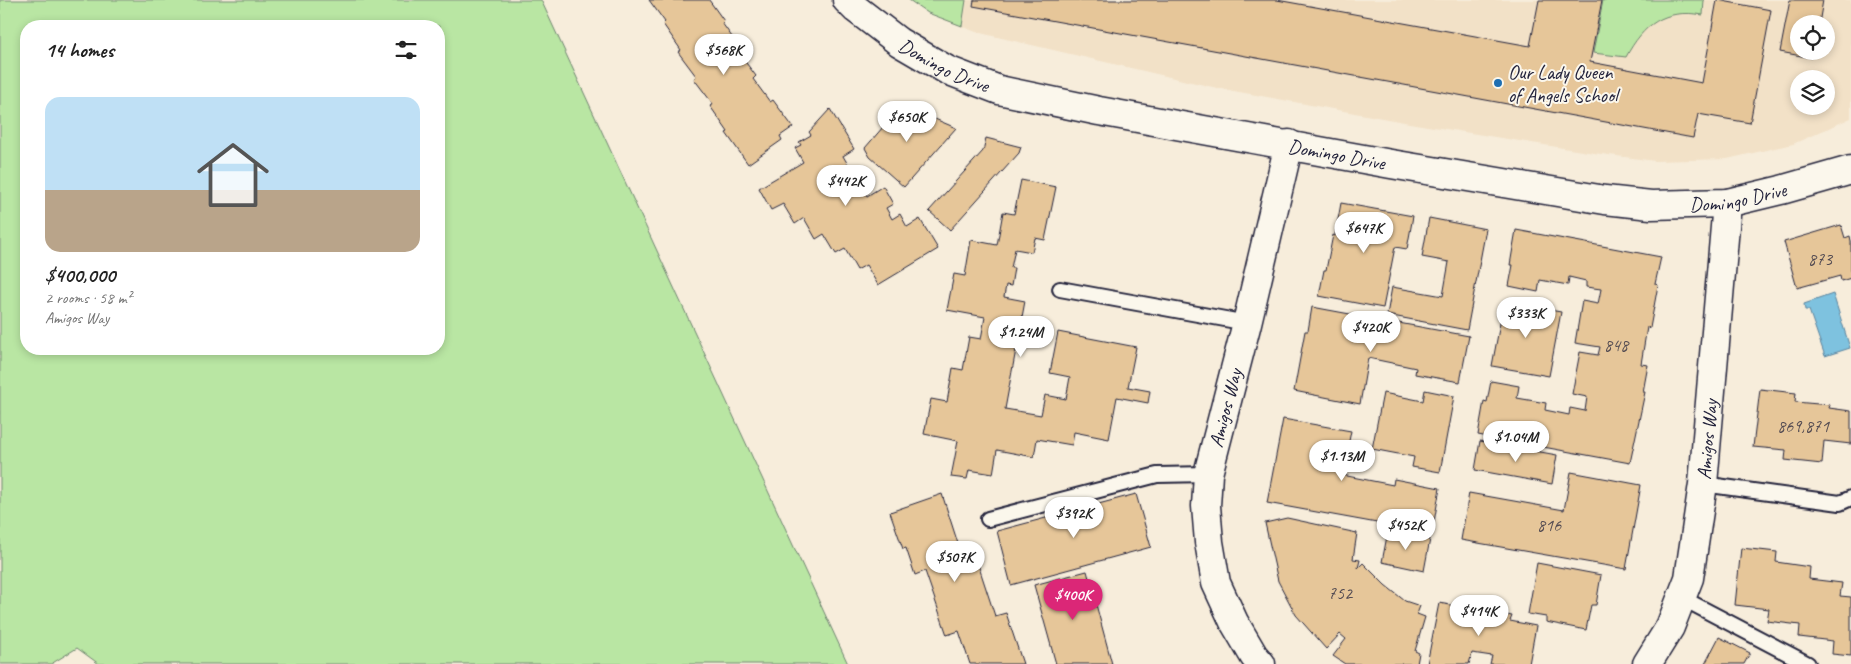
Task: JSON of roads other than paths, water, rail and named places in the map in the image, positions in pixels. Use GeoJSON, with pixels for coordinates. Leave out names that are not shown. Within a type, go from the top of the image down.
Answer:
{"type":"FeatureCollection","features":[{"type":"Feature","properties":{"kind":"street","name":"Domingo Drive"},"geometry":{"type":"LineString","coordinates":[[847,0],[900,42],[947,70],[999,90],[1099,111],[1391,164],[1605,200],[1651,205],[1727,203],[1851,170]]}},
{"type":"Feature","properties":{"kind":"street","name":"Amigos Way"},"geometry":{"type":"LineString","coordinates":[[1261,664],[1254,656],[1234,622],[1216,583],[1209,542],[1206,506],[1208,474],[1247,323],[1288,144]]}},
{"type":"Feature","properties":{"kind":"street","name":"Amigos Way"},"geometry":{"type":"LineString","coordinates":[[1647,664],[1670,627],[1689,578],[1703,484],[1727,203]]}},
{"type":"Feature","properties":{"kind":"lane"},"geometry":{"type":"LineString","coordinates":[[1060,289],[1247,323]]}},
{"type":"Feature","properties":{"kind":"lane"},"geometry":{"type":"LineString","coordinates":[[988,519],[1157,475],[1208,474]]}},
{"type":"Feature","properties":{"kind":"lane"},"geometry":{"type":"LineString","coordinates":[[1703,484],[1840,503],[1851,498]]}},
{"type":"Feature","properties":{"kind":"lane"},"geometry":{"type":"LineString","coordinates":[[1682,598],[1808,664]]}},
{"type":"Feature","properties":{"kind":"water"},"geometry":{"type":"Polygon","coordinates":[[[1833,294],[1850,348],[1825,356],[1809,310],[1805,310],[1804,304],[1833,294]]]}},
{"type":"Feature","properties":{"kind":"place","name":"Our Lady Queen of Angels School"},"geometry":{"type":"Point","coordinates":[1498,83]}}]}
